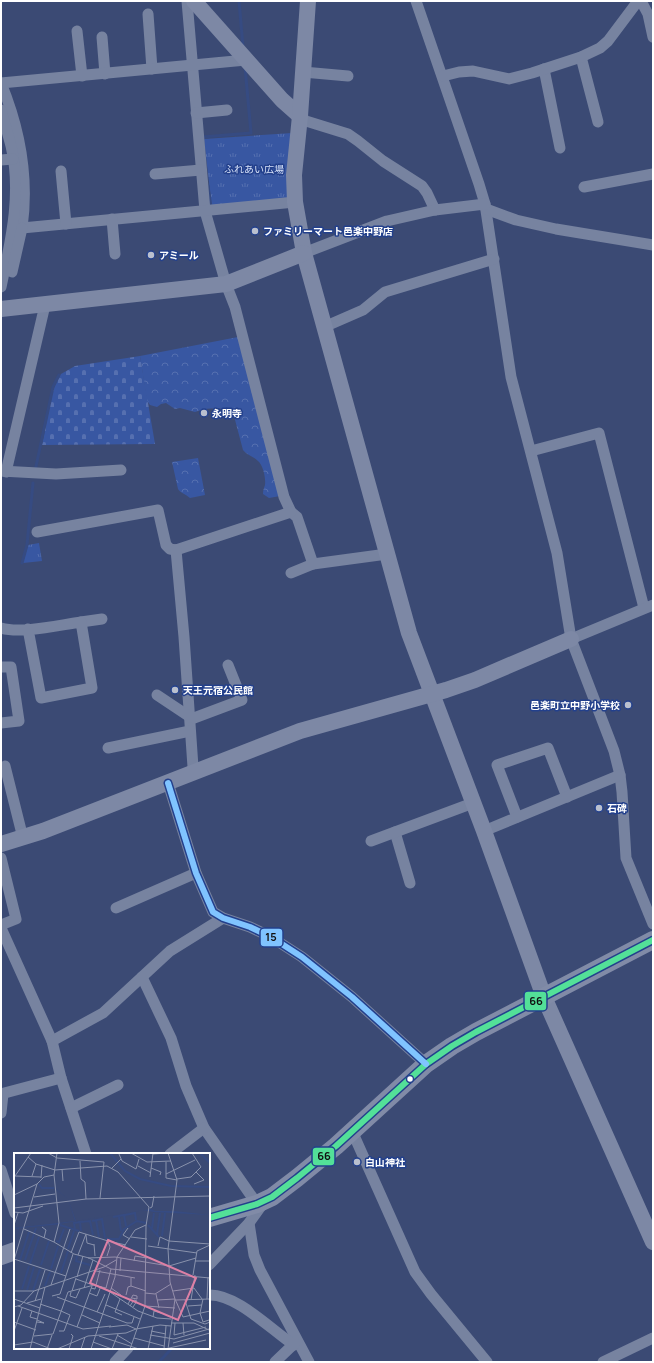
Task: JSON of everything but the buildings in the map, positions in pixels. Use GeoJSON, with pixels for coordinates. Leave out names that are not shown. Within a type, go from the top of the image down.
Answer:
{"type":"FeatureCollection","features":[{"type":"Feature","properties":{"kind":"main road"},"geometry":{"type":"LineString","coordinates":[[210,1218],[260,1203],[297,1178],[352,1131],[426,1064],[452,1046],[653,940]]}},
{"type":"Feature","properties":{"kind":"main road"},"geometry":{"type":"LineString","coordinates":[[1,1256],[14,1251]]}},
{"type":"Feature","properties":{"kind":"street"},"geometry":{"type":"LineString","coordinates":[[188,1],[192,66],[205,211],[226,284],[235,307],[284,497],[291,512],[297,517],[313,564]]}},
{"type":"Feature","properties":{"kind":"street"},"geometry":{"type":"LineString","coordinates":[[194,1],[282,100],[300,116],[306,120],[348,134],[383,161],[422,186],[435,210]]}},
{"type":"Feature","properties":{"kind":"street"},"geometry":{"type":"LineString","coordinates":[[308,1],[294,176],[295,202],[304,253],[387,554],[409,633],[484,831],[544,997],[653,1242]]}},
{"type":"Feature","properties":{"kind":"street"},"geometry":{"type":"LineString","coordinates":[[416,1],[480,184],[494,259],[511,377],[557,553],[571,639],[614,751],[620,775],[626,858],[653,924]]}},
{"type":"Feature","properties":{"kind":"street"},"geometry":{"type":"LineString","coordinates":[[443,76],[474,70],[509,79],[581,57],[600,48],[608,41],[640,1],[648,14],[653,37]]}},
{"type":"Feature","properties":{"kind":"street"},"geometry":{"type":"LineString","coordinates":[[148,14],[152,69]]}},
{"type":"Feature","properties":{"kind":"street"},"geometry":{"type":"LineString","coordinates":[[77,31],[82,76]]}},
{"type":"Feature","properties":{"kind":"street"},"geometry":{"type":"LineString","coordinates":[[102,37],[105,74]]}},
{"type":"Feature","properties":{"kind":"street"},"geometry":{"type":"LineString","coordinates":[[581,57],[598,122]]}},
{"type":"Feature","properties":{"kind":"street"},"geometry":{"type":"LineString","coordinates":[[12,272],[22,228],[25,196],[22,159],[15,120],[1,83],[246,60]]}},
{"type":"Feature","properties":{"kind":"street"},"geometry":{"type":"LineString","coordinates":[[544,69],[560,148]]}},
{"type":"Feature","properties":{"kind":"street"},"geometry":{"type":"LineString","coordinates":[[303,72],[348,76]]}},
{"type":"Feature","properties":{"kind":"street"},"geometry":{"type":"LineString","coordinates":[[1,110],[11,146],[15,181],[14,220],[1,286]]}},
{"type":"Feature","properties":{"kind":"street"},"geometry":{"type":"LineString","coordinates":[[196,112],[227,110]]}},
{"type":"Feature","properties":{"kind":"street"},"geometry":{"type":"LineString","coordinates":[[1,160],[13,159]]}},
{"type":"Feature","properties":{"kind":"street"},"geometry":{"type":"LineString","coordinates":[[155,174],[201,170]]}},
{"type":"Feature","properties":{"kind":"street"},"geometry":{"type":"LineString","coordinates":[[61,171],[66,224]]}},
{"type":"Feature","properties":{"kind":"street"},"geometry":{"type":"LineString","coordinates":[[584,187],[653,174]]}},
{"type":"Feature","properties":{"kind":"street"},"geometry":{"type":"LineString","coordinates":[[22,228],[295,202]]}},
{"type":"Feature","properties":{"kind":"street"},"geometry":{"type":"LineString","coordinates":[[1,309],[226,284],[387,221],[435,210],[485,207],[516,220],[556,229],[653,245]]}},
{"type":"Feature","properties":{"kind":"street"},"geometry":{"type":"LineString","coordinates":[[112,219],[115,254]]}},
{"type":"Feature","properties":{"kind":"street"},"geometry":{"type":"LineString","coordinates":[[324,327],[363,310],[385,292],[494,259]]}},
{"type":"Feature","properties":{"kind":"street"},"geometry":{"type":"LineString","coordinates":[[45,305],[3,472],[56,474],[121,470]]}},
{"type":"Feature","properties":{"kind":"street"},"geometry":{"type":"LineString","coordinates":[[1,844],[22,838],[168,783],[300,731],[475,680],[649,607],[599,433],[531,451]]}},
{"type":"Feature","properties":{"kind":"street"},"geometry":{"type":"LineString","coordinates":[[37,532],[158,510],[166,545],[170,550],[176,550],[291,512]]}},
{"type":"Feature","properties":{"kind":"street"},"geometry":{"type":"LineString","coordinates":[[176,550],[194,773]]}},
{"type":"Feature","properties":{"kind":"street"},"geometry":{"type":"LineString","coordinates":[[291,573],[313,564],[387,554]]}},
{"type":"Feature","properties":{"kind":"street"},"geometry":{"type":"LineString","coordinates":[[1,628],[6,630],[28,629],[102,619]]}},
{"type":"Feature","properties":{"kind":"street"},"geometry":{"type":"LineString","coordinates":[[28,629],[41,698],[92,688],[81,622]]}},
{"type":"Feature","properties":{"kind":"street"},"geometry":{"type":"LineString","coordinates":[[157,695],[190,717],[199,717],[242,700],[228,665]]}},
{"type":"Feature","properties":{"kind":"street"},"geometry":{"type":"LineString","coordinates":[[1,668],[11,667],[18,721],[1,723]]}},
{"type":"Feature","properties":{"kind":"street"},"geometry":{"type":"LineString","coordinates":[[108,748],[190,731]]}},
{"type":"Feature","properties":{"kind":"street"},"geometry":{"type":"LineString","coordinates":[[517,817],[497,765],[548,748],[567,797]]}},
{"type":"Feature","properties":{"kind":"street"},"geometry":{"type":"LineString","coordinates":[[5,766],[22,838]]}},
{"type":"Feature","properties":{"kind":"street"},"geometry":{"type":"LineString","coordinates":[[484,831],[620,775]]}},
{"type":"Feature","properties":{"kind":"street"},"geometry":{"type":"LineString","coordinates":[[168,783],[196,873],[213,912],[223,918],[250,927],[272,937],[302,957],[352,997],[426,1064]]}},
{"type":"Feature","properties":{"kind":"street"},"geometry":{"type":"LineString","coordinates":[[371,841],[473,804]]}},
{"type":"Feature","properties":{"kind":"street"},"geometry":{"type":"LineString","coordinates":[[396,832],[410,883]]}},
{"type":"Feature","properties":{"kind":"street"},"geometry":{"type":"LineString","coordinates":[[1,858],[16,919],[1,926],[52,1041],[61,1078],[86,1153]]}},
{"type":"Feature","properties":{"kind":"street"},"geometry":{"type":"LineString","coordinates":[[116,908],[196,873]]}},
{"type":"Feature","properties":{"kind":"street"},"geometry":{"type":"LineString","coordinates":[[52,1041],[103,1013],[170,951],[223,918]]}},
{"type":"Feature","properties":{"kind":"street"},"geometry":{"type":"LineString","coordinates":[[142,977],[171,1038],[186,1086],[204,1128],[260,1203],[250,1223],[210,1264]]}},
{"type":"Feature","properties":{"kind":"street"},"geometry":{"type":"LineString","coordinates":[[1,1113],[2,1094],[61,1078]]}},
{"type":"Feature","properties":{"kind":"street"},"geometry":{"type":"LineString","coordinates":[[71,1108],[118,1086]]}},
{"type":"Feature","properties":{"kind":"street"},"geometry":{"type":"LineString","coordinates":[[171,1153],[204,1128]]}},
{"type":"Feature","properties":{"kind":"street"},"geometry":{"type":"LineString","coordinates":[[352,1131],[415,1272],[431,1294],[487,1362]]}},
{"type":"Feature","properties":{"kind":"street"},"geometry":{"type":"LineString","coordinates":[[1,1170],[14,1210]]}},
{"type":"Feature","properties":{"kind":"street"},"geometry":{"type":"LineString","coordinates":[[250,1223],[254,1255],[260,1270],[296,1343],[309,1362]]}},
{"type":"Feature","properties":{"kind":"street"},"geometry":{"type":"LineString","coordinates":[[210,1295],[216,1295],[232,1301],[296,1343]]}},
{"type":"Feature","properties":{"kind":"street"},"geometry":{"type":"LineString","coordinates":[[603,1362],[653,1338]]}},
{"type":"Feature","properties":{"kind":"street"},"geometry":{"type":"LineString","coordinates":[[275,1362],[296,1343]]}},
{"type":"Feature","properties":{"kind":"street"},"geometry":{"type":"LineString","coordinates":[[115,1362],[127,1349]]}},
{"type":"Feature","properties":{"kind":"green space","name":"ふれあい広場"},"geometry":{"type":"Polygon","coordinates":[[[292,133],[290,200],[212,208],[204,139],[292,133]]]}},
{"type":"Feature","properties":{"kind":"green space"},"geometry":{"type":"Polygon","coordinates":[[[238,337],[280,496],[269,498],[263,494],[265,475],[263,469],[258,461],[243,450],[234,416],[229,411],[218,408],[204,409],[195,412],[180,408],[175,409],[166,403],[157,407],[150,405],[147,401],[140,356],[238,337]]]}},
{"type":"Feature","properties":{"kind":"green space"},"geometry":{"type":"Polygon","coordinates":[[[140,356],[155,444],[42,445],[52,394],[61,374],[75,366],[140,356]]]}},
{"type":"Feature","properties":{"kind":"green space"},"geometry":{"type":"Polygon","coordinates":[[[198,458],[205,495],[190,498],[178,489],[172,462],[198,458]]]}},
{"type":"Feature","properties":{"kind":"green space"},"geometry":{"type":"Polygon","coordinates":[[[39,543],[42,561],[23,563],[28,545],[39,543]]]}},
{"type":"Feature","properties":{"kind":"waterway"},"geometry":{"type":"LineString","coordinates":[[239,1],[243,47]]}},
{"type":"Feature","properties":{"kind":"waterway"},"geometry":{"type":"LineString","coordinates":[[203,139],[203,137],[251,133],[245,67]]}},
{"type":"Feature","properties":{"kind":"waterway"},"geometry":{"type":"LineString","coordinates":[[208,186],[211,208]]}},
{"type":"Feature","properties":{"kind":"waterway"},"geometry":{"type":"LineString","coordinates":[[35,471],[53,387],[59,375]]}},
{"type":"Feature","properties":{"kind":"waterway"},"geometry":{"type":"LineString","coordinates":[[22,563],[27,545],[33,483]]}},
{"type":"Feature","properties":{"kind":"waterway"},"geometry":{"type":"LineString","coordinates":[[159,1362],[171,1349]]}},
{"type":"Feature","properties":{"kind":"transit line","name":"15"},"geometry":{"type":"LineString","coordinates":[[168,783],[196,873],[213,912],[223,918],[250,927],[271,937],[302,957],[352,997],[426,1064]]}},
{"type":"Feature","properties":{"kind":"transit line","name":"66"},"geometry":{"type":"LineString","coordinates":[[210,1218],[257,1204],[272,1197],[336,1146],[426,1064],[452,1046],[653,940]]}},
{"type":"Feature","properties":{"kind":"place","name":"ファミリーマート邑楽中野店"},"geometry":{"type":"Point","coordinates":[255,231]}},
{"type":"Feature","properties":{"kind":"place","name":"アミール"},"geometry":{"type":"Point","coordinates":[151,255]}},
{"type":"Feature","properties":{"kind":"place","name":"永明寺"},"geometry":{"type":"Point","coordinates":[204,413]}},
{"type":"Feature","properties":{"kind":"place","name":"天王元宿公民館"},"geometry":{"type":"Point","coordinates":[175,690]}},
{"type":"Feature","properties":{"kind":"place","name":"邑楽町立中野小学校"},"geometry":{"type":"Point","coordinates":[628,705]}},
{"type":"Feature","properties":{"kind":"place","name":"石碑"},"geometry":{"type":"Point","coordinates":[599,808]}},
{"type":"Feature","properties":{"kind":"place","name":"白山神社"},"geometry":{"type":"Point","coordinates":[357,1162]}}]}
